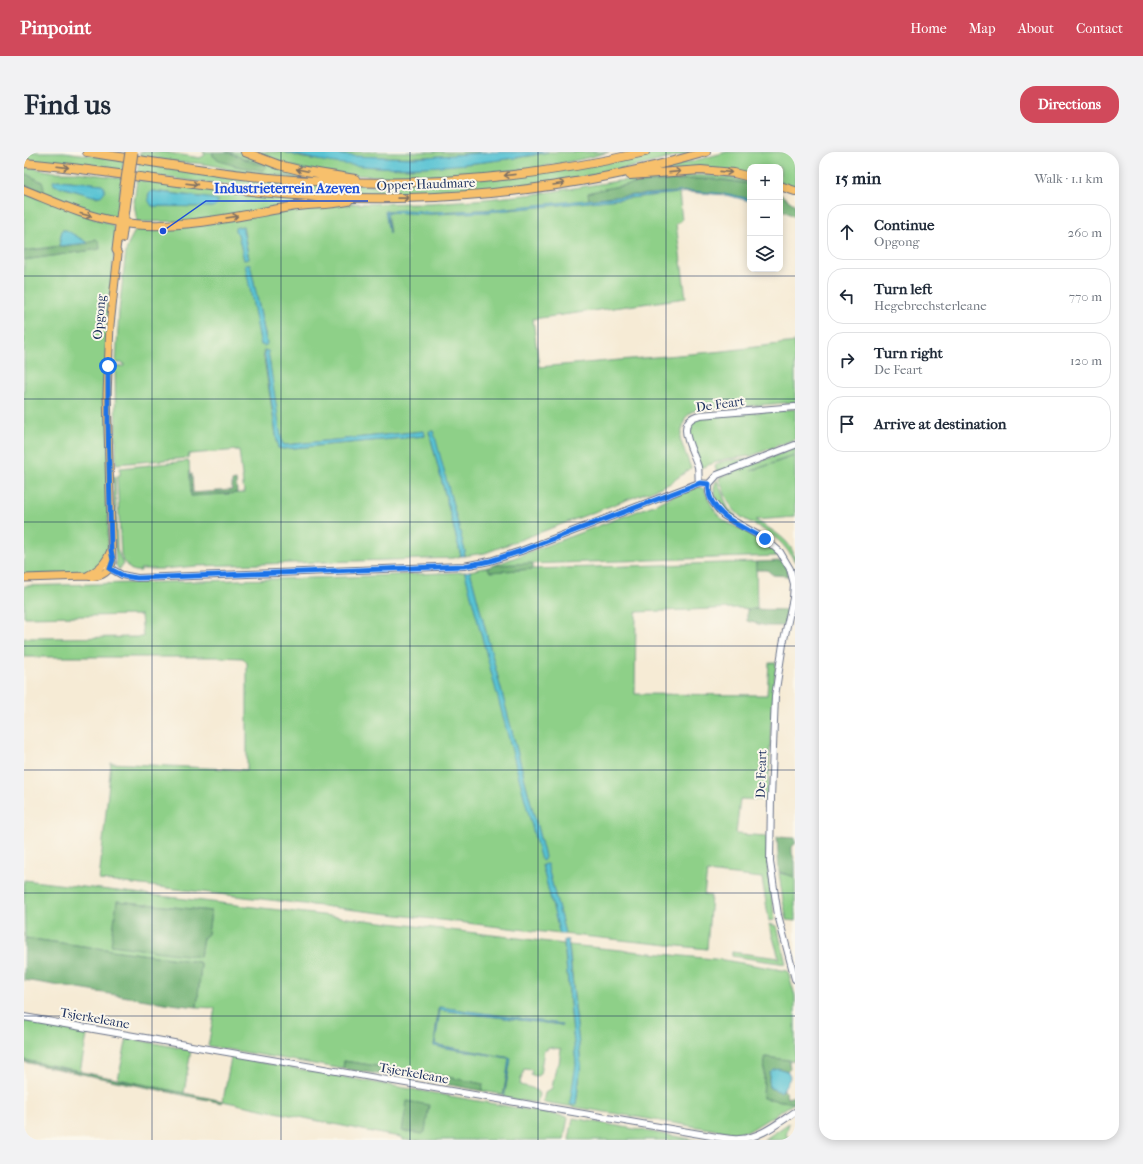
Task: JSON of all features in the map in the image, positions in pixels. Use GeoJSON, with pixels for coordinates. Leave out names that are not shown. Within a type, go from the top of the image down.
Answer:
{"type":"FeatureCollection","features":[{"type":"Feature","properties":{"kind":"highway"},"geometry":{"type":"LineString","coordinates":[[87,152],[231,173],[293,180],[340,179]]}},
{"type":"Feature","properties":{"kind":"highway"},"geometry":{"type":"LineString","coordinates":[[246,152],[279,165],[340,179]]}},
{"type":"Feature","properties":{"kind":"highway"},"geometry":{"type":"LineString","coordinates":[[597,162],[626,152]]}},
{"type":"Feature","properties":{"kind":"highway","name":"Opper Haudmare"},"geometry":{"type":"LineString","coordinates":[[340,179],[376,183],[417,182],[500,176],[597,162],[645,152]]}},
{"type":"Feature","properties":{"kind":"highway","name":"Opper Haudmare"},"geometry":{"type":"LineString","coordinates":[[24,163],[342,200],[437,197],[508,191],[633,171],[706,152]]}},
{"type":"Feature","properties":{"kind":"highway"},"geometry":{"type":"LineString","coordinates":[[607,176],[701,170],[734,173],[747,176]]}},
{"type":"Feature","properties":{"kind":"highway"},"geometry":{"type":"LineString","coordinates":[[783,187],[795,191]]}},
{"type":"Feature","properties":{"kind":"highway"},"geometry":{"type":"LineString","coordinates":[[24,190],[74,211],[121,223],[161,225],[194,223],[342,200]]}},
{"type":"Feature","properties":{"kind":"main road","name":"Opgong"},"geometry":{"type":"LineString","coordinates":[[107,567],[113,560],[111,550],[108,423],[110,325],[118,254],[116,250],[126,187],[129,152]]}},
{"type":"Feature","properties":{"kind":"main road","name":"Opgong"},"geometry":{"type":"LineString","coordinates":[[126,187],[134,152]]}},
{"type":"Feature","properties":{"kind":"main road"},"geometry":{"type":"LineString","coordinates":[[24,578],[100,576],[107,567]]}},
{"type":"Feature","properties":{"kind":"street","name":"De Feart"},"geometry":{"type":"LineString","coordinates":[[699,483],[698,467],[685,433],[687,425],[691,419],[700,415],[795,407]]}},
{"type":"Feature","properties":{"kind":"street"},"geometry":{"type":"LineString","coordinates":[[107,567],[124,576],[137,578],[464,566],[490,561],[521,551],[699,483],[709,484],[717,476],[795,445]]}},
{"type":"Feature","properties":{"kind":"street","name":"De Feart"},"geometry":{"type":"LineString","coordinates":[[709,484],[710,496],[719,511],[726,518],[772,544],[793,568],[793,598],[783,644],[775,696],[770,862],[778,915],[795,979]]}},
{"type":"Feature","properties":{"kind":"street","name":"Tsjerkeleane"},"geometry":{"type":"LineString","coordinates":[[24,1017],[717,1137],[737,1139],[748,1138],[768,1129],[795,1112]]}},
{"type":"Feature","properties":{"kind":"green space"},"geometry":{"type":"Polygon","coordinates":[[[24,152],[64,152],[124,160],[122,172],[24,160],[24,152]]]}},
{"type":"Feature","properties":{"kind":"green space"},"geometry":{"type":"Polygon","coordinates":[[[140,152],[163,152],[200,158],[205,155],[203,152],[213,152],[213,156],[232,165],[249,167],[264,165],[252,162],[228,152],[242,152],[340,179],[236,171],[211,165],[183,163],[140,156],[140,152]]]}},
{"type":"Feature","properties":{"kind":"green space"},"geometry":{"type":"Polygon","coordinates":[[[213,152],[228,152],[252,162],[265,165],[266,168],[263,171],[231,165],[213,156],[213,152]]]}},
{"type":"Feature","properties":{"kind":"green space"},"geometry":{"type":"Polygon","coordinates":[[[250,152],[284,152],[303,158],[375,167],[410,168],[475,163],[548,152],[609,152],[563,163],[516,170],[420,176],[371,176],[323,172],[299,168],[250,152]]]}},
{"type":"Feature","properties":{"kind":"green space"},"geometry":{"type":"Polygon","coordinates":[[[331,152],[492,152],[465,155],[397,157],[357,156],[331,152]]]}},
{"type":"Feature","properties":{"kind":"green space"},"geometry":{"type":"Polygon","coordinates":[[[658,152],[694,152],[648,164],[600,174],[536,184],[472,191],[407,195],[345,195],[285,191],[137,174],[139,162],[374,186],[630,159],[658,152]]]}},
{"type":"Feature","properties":{"kind":"green space"},"geometry":{"type":"Polygon","coordinates":[[[727,152],[795,152],[795,189],[783,185],[783,164],[747,164],[747,175],[654,171],[727,152]]]}},
{"type":"Feature","properties":{"kind":"green space"},"geometry":{"type":"Polygon","coordinates":[[[24,166],[54,172],[77,172],[122,178],[117,218],[111,219],[24,188],[24,185],[43,192],[42,182],[24,173],[24,166]],[[58,180],[54,185],[98,197],[101,184],[58,180]]]}},
{"type":"Feature","properties":{"kind":"green space"},"geometry":{"type":"Polygon","coordinates":[[[24,173],[42,182],[44,188],[43,192],[24,185],[24,173]]]}},
{"type":"Feature","properties":{"kind":"green space"},"geometry":{"type":"Polygon","coordinates":[[[682,175],[720,176],[747,180],[747,184],[712,179],[647,182],[589,193],[589,200],[514,208],[432,212],[398,210],[385,211],[390,233],[387,212],[430,214],[488,212],[679,193],[682,220],[676,224],[686,298],[533,319],[539,367],[724,351],[795,342],[795,402],[693,411],[685,418],[680,439],[691,468],[669,484],[485,553],[464,556],[465,551],[433,431],[429,432],[461,556],[454,558],[196,566],[140,569],[141,571],[130,569],[124,562],[121,555],[117,476],[120,475],[120,468],[189,461],[191,496],[244,493],[239,450],[189,454],[188,458],[116,464],[115,367],[124,366],[124,363],[116,363],[119,311],[126,251],[137,227],[170,229],[339,204],[430,203],[536,194],[618,181],[682,175]],[[243,226],[235,228],[238,234],[244,260],[249,259],[243,226]],[[246,264],[261,345],[267,343],[250,264],[246,264]],[[268,351],[263,352],[278,448],[283,449],[425,436],[424,431],[285,445],[281,443],[268,351]]]}},
{"type":"Feature","properties":{"kind":"green space"},"geometry":{"type":"Polygon","coordinates":[[[714,179],[747,184],[747,198],[730,195],[690,192],[649,194],[589,200],[588,193],[615,187],[656,182],[714,179]]]}},
{"type":"Feature","properties":{"kind":"green space"},"geometry":{"type":"Polygon","coordinates":[[[137,180],[329,200],[194,221],[137,222],[134,203],[137,180]],[[152,191],[148,195],[152,206],[212,207],[202,197],[152,191]]]}},
{"type":"Feature","properties":{"kind":"green space"},"geometry":{"type":"Polygon","coordinates":[[[24,192],[111,224],[116,234],[109,309],[108,549],[104,558],[99,564],[93,569],[84,573],[24,575],[24,260],[100,249],[96,239],[88,243],[62,230],[59,246],[24,251],[24,192]]]}},
{"type":"Feature","properties":{"kind":"green space"},"geometry":{"type":"Polygon","coordinates":[[[783,196],[795,205],[795,217],[783,211],[783,196]]]}},
{"type":"Feature","properties":{"kind":"green space"},"geometry":{"type":"Polygon","coordinates":[[[96,239],[99,242],[100,249],[24,260],[24,251],[88,243],[96,239]]]}},
{"type":"Feature","properties":{"kind":"green space"},"geometry":{"type":"Polygon","coordinates":[[[795,409],[795,439],[751,456],[725,459],[700,468],[687,431],[692,421],[700,417],[795,409]]]}},
{"type":"Feature","properties":{"kind":"green space"},"geometry":{"type":"Polygon","coordinates":[[[795,448],[795,455],[751,471],[795,456],[795,517],[755,520],[781,536],[791,548],[795,562],[787,549],[778,540],[742,518],[736,512],[728,501],[719,479],[720,477],[795,448]]]}},
{"type":"Feature","properties":{"kind":"green space"},"geometry":{"type":"Polygon","coordinates":[[[750,460],[717,473],[715,466],[718,463],[727,461],[750,460]]]}},
{"type":"Feature","properties":{"kind":"green space"},"geometry":{"type":"Polygon","coordinates":[[[190,474],[192,474],[193,493],[232,490],[232,481],[236,480],[237,493],[191,496],[190,474]]]}},
{"type":"Feature","properties":{"kind":"green space"},"geometry":{"type":"Polygon","coordinates":[[[113,476],[115,476],[117,550],[123,564],[119,570],[116,565],[113,476]]]}},
{"type":"Feature","properties":{"kind":"green space"},"geometry":{"type":"Polygon","coordinates":[[[717,480],[728,508],[736,517],[735,518],[725,512],[717,502],[714,491],[717,480]]]}},
{"type":"Feature","properties":{"kind":"green space"},"geometry":{"type":"Polygon","coordinates":[[[699,487],[704,489],[712,506],[719,516],[733,526],[760,538],[773,549],[777,556],[495,565],[656,504],[673,496],[699,487]]]}},
{"type":"Feature","properties":{"kind":"green space"},"geometry":{"type":"Polygon","coordinates":[[[782,561],[789,576],[773,575],[767,570],[756,570],[756,562],[782,561]]]}},
{"type":"Feature","properties":{"kind":"green space"},"geometry":{"type":"Polygon","coordinates":[[[756,562],[757,609],[737,608],[636,612],[635,694],[767,695],[769,663],[776,663],[771,723],[768,800],[740,799],[736,834],[767,836],[768,873],[775,920],[769,921],[762,878],[707,872],[704,895],[711,896],[707,949],[563,934],[565,933],[547,865],[542,865],[560,934],[99,880],[111,763],[247,770],[247,663],[243,658],[217,657],[24,657],[24,638],[143,637],[141,615],[24,617],[24,586],[347,577],[465,572],[542,860],[545,857],[470,571],[488,567],[490,572],[533,569],[756,562]]]}},
{"type":"Feature","properties":{"kind":"green space"},"geometry":{"type":"Polygon","coordinates":[[[533,563],[533,569],[490,572],[488,569],[488,567],[495,565],[533,563]]]}},
{"type":"Feature","properties":{"kind":"green space"},"geometry":{"type":"Polygon","coordinates":[[[747,609],[788,610],[784,626],[766,626],[747,621],[747,609]]]}},
{"type":"Feature","properties":{"kind":"green space"},"geometry":{"type":"Polygon","coordinates":[[[777,837],[795,838],[792,853],[795,862],[795,879],[792,876],[779,872],[777,837]]]}},
{"type":"Feature","properties":{"kind":"green space"},"geometry":{"type":"Polygon","coordinates":[[[779,873],[792,876],[795,879],[795,921],[787,920],[779,873]]]}},
{"type":"Feature","properties":{"kind":"green space"},"geometry":{"type":"Polygon","coordinates":[[[24,880],[564,944],[576,1064],[576,1104],[581,1065],[569,945],[724,960],[788,971],[795,996],[795,1061],[765,1057],[763,1098],[794,1103],[749,1131],[735,1133],[543,1102],[545,1093],[552,1088],[556,1067],[559,1064],[561,1049],[548,1047],[547,1050],[544,1050],[540,1074],[537,1076],[531,1075],[532,1070],[524,1069],[521,1078],[520,1085],[533,1089],[539,1094],[537,1103],[504,1098],[511,1058],[435,1044],[439,1010],[562,1025],[440,1007],[438,1008],[434,1046],[509,1058],[503,1095],[482,1091],[482,1084],[438,1075],[344,1061],[343,1069],[208,1046],[215,1008],[197,1007],[201,965],[199,962],[25,938],[24,880]],[[117,901],[200,957],[203,938],[208,934],[211,911],[117,901]]]}},
{"type":"Feature","properties":{"kind":"green space"},"geometry":{"type":"Polygon","coordinates":[[[117,901],[211,911],[208,934],[203,938],[200,957],[111,945],[117,901]]]}},
{"type":"Feature","properties":{"kind":"green space"},"geometry":{"type":"Polygon","coordinates":[[[769,924],[777,926],[786,964],[732,956],[732,952],[779,958],[769,924]]]}},
{"type":"Feature","properties":{"kind":"green space"},"geometry":{"type":"Polygon","coordinates":[[[25,938],[199,962],[201,965],[197,1007],[24,980],[25,938]]]}},
{"type":"Feature","properties":{"kind":"green space"},"geometry":{"type":"Polygon","coordinates":[[[24,1020],[88,1031],[80,1071],[24,1060],[24,1020]]]}},
{"type":"Feature","properties":{"kind":"green space"},"geometry":{"type":"Polygon","coordinates":[[[127,1038],[191,1050],[184,1093],[118,1079],[127,1038]]]}},
{"type":"Feature","properties":{"kind":"green space"},"geometry":{"type":"Polygon","coordinates":[[[231,1057],[568,1117],[564,1140],[403,1140],[401,1137],[227,1102],[223,1101],[231,1057]]]}},
{"type":"Feature","properties":{"kind":"green space"},"geometry":{"type":"Polygon","coordinates":[[[765,1057],[789,1060],[790,1068],[787,1071],[782,1069],[770,1072],[770,1088],[781,1092],[783,1090],[786,1093],[787,1098],[795,1096],[795,1103],[763,1098],[765,1057]]]}},
{"type":"Feature","properties":{"kind":"green space"},"geometry":{"type":"Polygon","coordinates":[[[24,1060],[223,1101],[222,1103],[24,1062],[24,1060]]]}},
{"type":"Feature","properties":{"kind":"green space"},"geometry":{"type":"Polygon","coordinates":[[[344,1061],[438,1075],[483,1084],[482,1091],[434,1082],[343,1069],[344,1061]]]}},
{"type":"Feature","properties":{"kind":"green space"},"geometry":{"type":"Polygon","coordinates":[[[407,1101],[429,1105],[425,1132],[422,1134],[402,1131],[407,1101]]]}},
{"type":"Feature","properties":{"kind":"green space"},"geometry":{"type":"Polygon","coordinates":[[[573,1118],[696,1140],[569,1140],[573,1118]]]}},
{"type":"Feature","properties":{"kind":"green space"},"geometry":{"type":"Polygon","coordinates":[[[789,1123],[786,1136],[795,1138],[795,1140],[764,1140],[789,1123]]]}},
{"type":"Feature","properties":{"kind":"water"},"geometry":{"type":"Polygon","coordinates":[[[284,152],[331,152],[353,156],[414,158],[492,152],[548,152],[524,157],[459,165],[383,167],[333,163],[284,152]]]}},
{"type":"Feature","properties":{"kind":"water"},"geometry":{"type":"Polygon","coordinates":[[[58,180],[102,184],[105,191],[101,196],[93,196],[54,185],[53,181],[58,180]]]}},
{"type":"Feature","properties":{"kind":"water"},"geometry":{"type":"Polygon","coordinates":[[[152,191],[215,199],[218,201],[216,205],[212,207],[152,206],[148,198],[152,191]]]}},
{"type":"Feature","properties":{"kind":"water"},"geometry":{"type":"Polygon","coordinates":[[[690,191],[728,194],[747,198],[747,200],[726,195],[689,192],[488,212],[430,214],[387,212],[389,234],[385,211],[408,210],[431,212],[488,210],[690,191]]]}},
{"type":"Feature","properties":{"kind":"water"},"geometry":{"type":"Polygon","coordinates":[[[243,226],[249,259],[244,260],[238,234],[235,231],[235,228],[243,226]]]}},
{"type":"Feature","properties":{"kind":"water"},"geometry":{"type":"Polygon","coordinates":[[[62,230],[66,230],[88,243],[59,246],[62,230]]]}},
{"type":"Feature","properties":{"kind":"water"},"geometry":{"type":"Polygon","coordinates":[[[245,264],[250,264],[267,344],[265,346],[261,345],[245,264]]]}},
{"type":"Feature","properties":{"kind":"water"},"geometry":{"type":"Polygon","coordinates":[[[264,350],[268,351],[282,443],[285,445],[424,431],[425,436],[283,449],[278,448],[264,350]]]}},
{"type":"Feature","properties":{"kind":"water"},"geometry":{"type":"Polygon","coordinates":[[[429,431],[433,431],[436,440],[465,551],[464,556],[461,556],[429,431]]]}},
{"type":"Feature","properties":{"kind":"water"},"geometry":{"type":"Polygon","coordinates":[[[470,571],[545,857],[542,861],[465,573],[470,571]]]}},
{"type":"Feature","properties":{"kind":"water"},"geometry":{"type":"Polygon","coordinates":[[[547,864],[565,933],[563,934],[560,934],[559,931],[542,865],[547,864]]]}},
{"type":"Feature","properties":{"kind":"water"},"geometry":{"type":"Polygon","coordinates":[[[564,940],[568,940],[581,1065],[576,1104],[574,1105],[571,1105],[570,1102],[576,1064],[564,940]]]}},
{"type":"Feature","properties":{"kind":"water"},"geometry":{"type":"Polygon","coordinates":[[[439,1007],[562,1025],[440,1010],[435,1044],[511,1058],[504,1095],[509,1058],[434,1046],[439,1007]]]}},
{"type":"Feature","properties":{"kind":"water"},"geometry":{"type":"Polygon","coordinates":[[[777,1068],[787,1071],[790,1077],[781,1092],[770,1088],[770,1072],[777,1068]]]}},
{"type":"Feature","properties":{"kind":"place","name":"Industrieterrein Azeven"},"geometry":{"type":"Point","coordinates":[163,231]}},
{"type":"Feature","properties":{"kind":"route"},"geometry":{"type":"LineString","coordinates":[[108,366],[107,394],[111,550],[113,556],[110,569],[124,576],[137,578],[446,568],[464,566],[498,559],[521,551],[700,483],[709,484],[708,488],[712,501],[715,507],[726,518],[765,539]]}}]}
